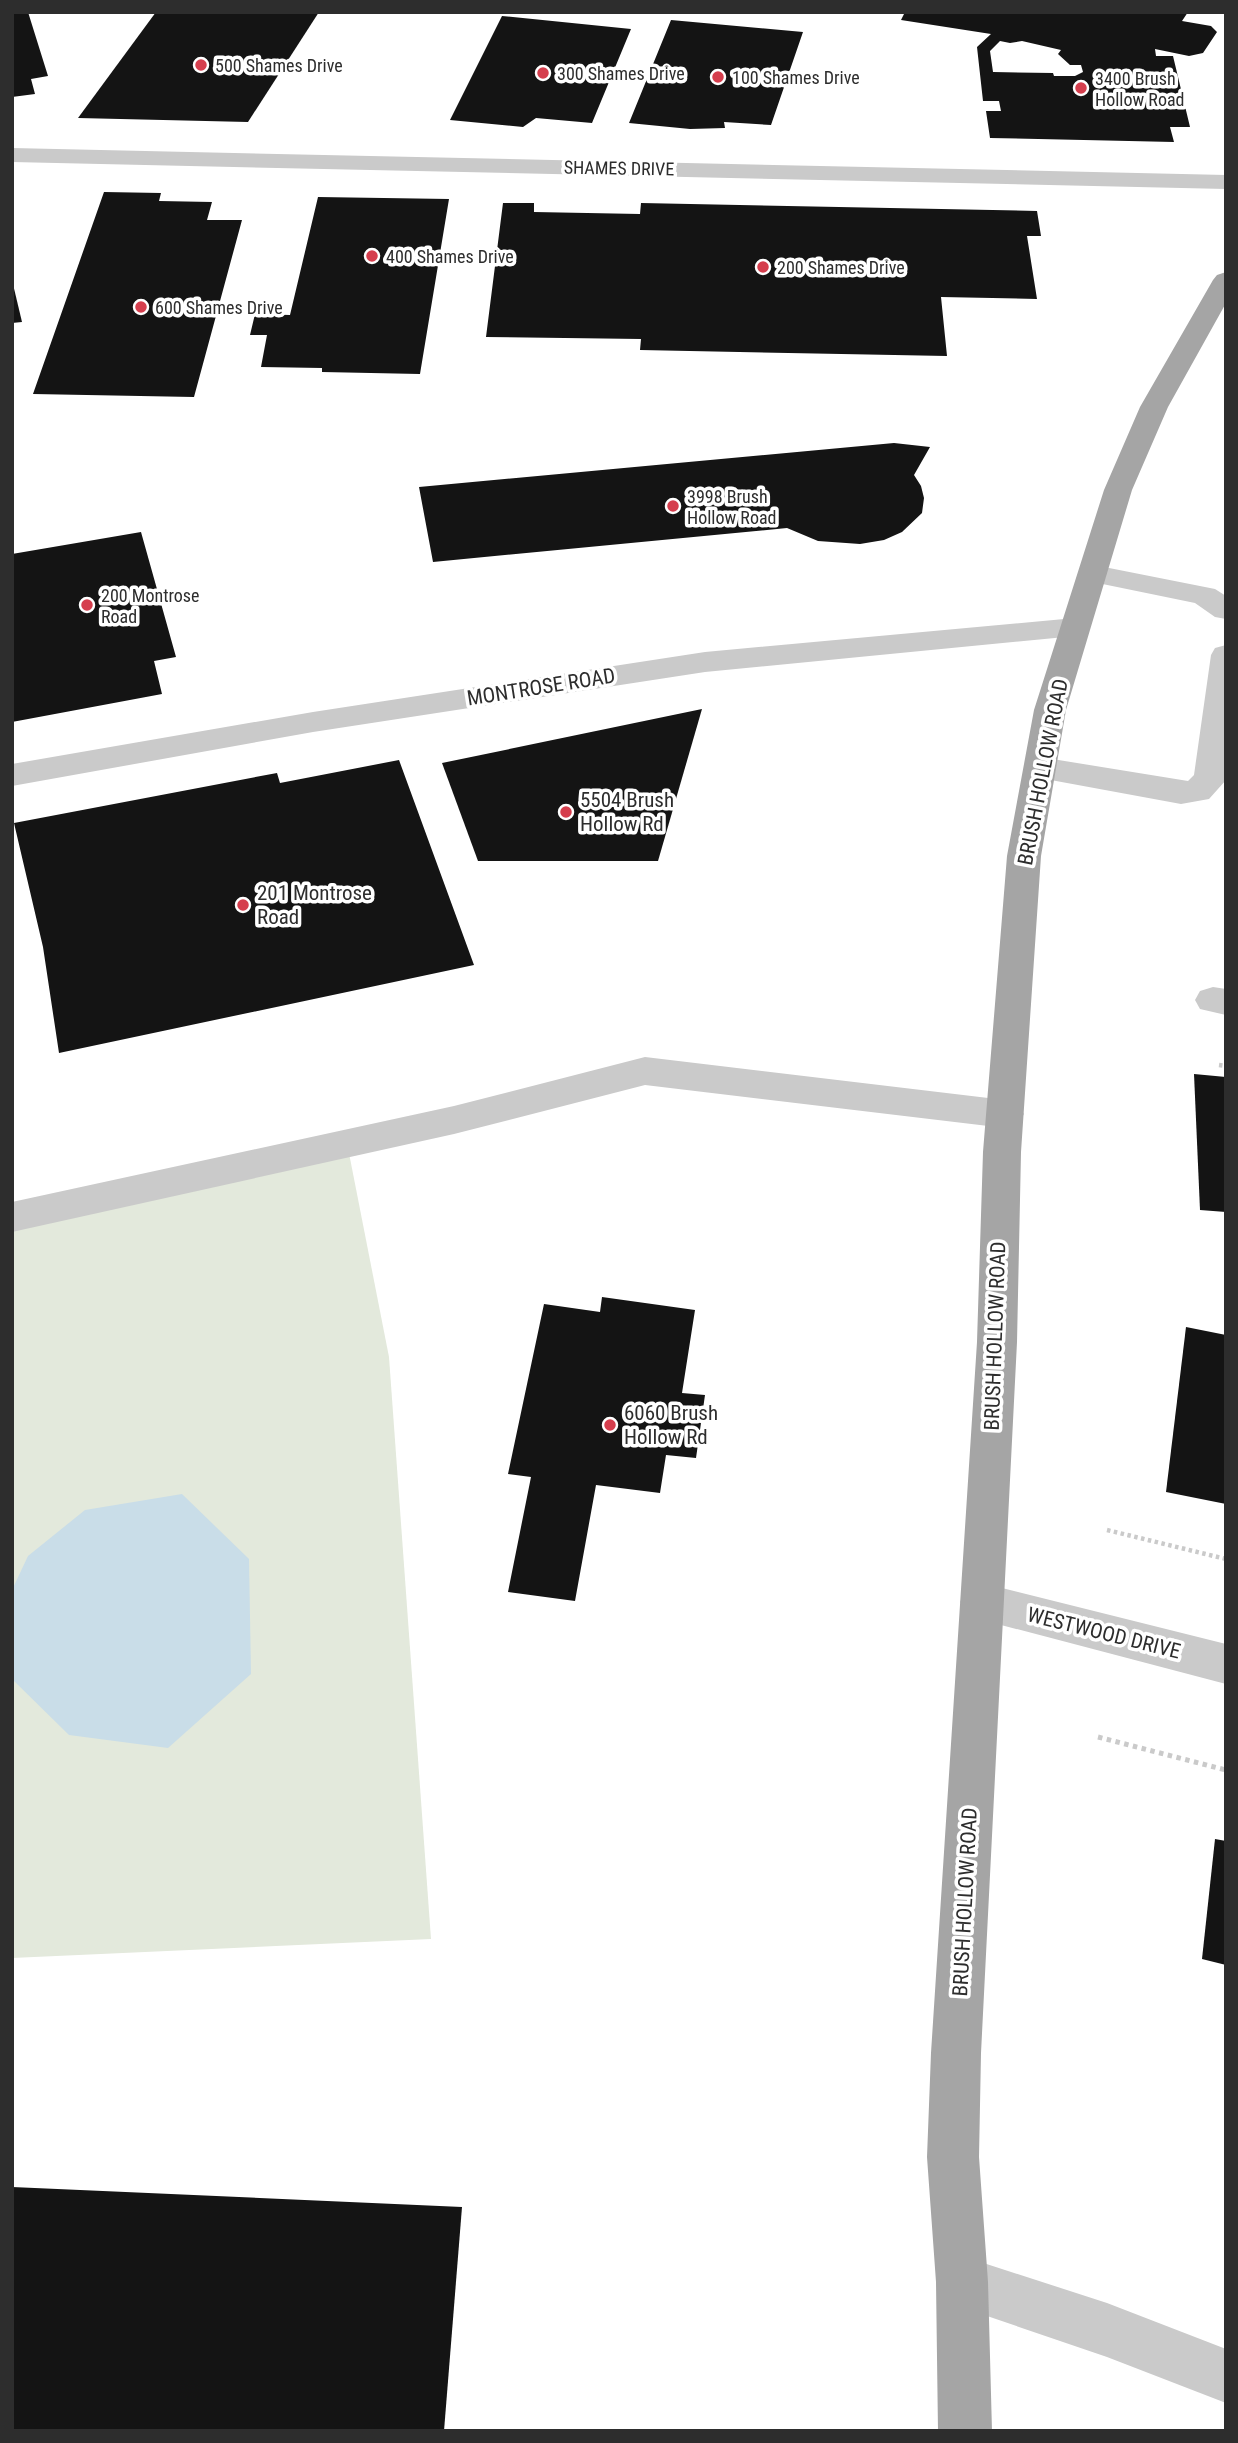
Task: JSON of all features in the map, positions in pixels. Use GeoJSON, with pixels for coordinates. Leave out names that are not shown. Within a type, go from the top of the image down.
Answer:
{"type":"FeatureCollection","features":[{"type":"Feature","properties":{"kind":"main road","name":"BRUSH HOLLOW ROAD"},"geometry":{"type":"LineString","coordinates":[[965,2431],[962,2282],[953,2157],[956,2053],[997,1342],[1005,1114],[1024,856],[1050,710],[1118,491],[1140,436],[1226,280]]}},
{"type":"Feature","properties":{"kind":"street","name":"SHAMES DRIVE"},"geometry":{"type":"LineString","coordinates":[[12,155],[1226,182]]}},
{"type":"Feature","properties":{"kind":"street"},"geometry":{"type":"LineString","coordinates":[[1094,574],[1204,596],[1226,610]]}},
{"type":"Feature","properties":{"kind":"street","name":"MONTROSE ROAD"},"geometry":{"type":"LineString","coordinates":[[12,775],[313,722],[705,662],[1074,628]]}},
{"type":"Feature","properties":{"kind":"street"},"geometry":{"type":"LineString","coordinates":[[1040,768],[1181,793],[1197,791],[1210,779],[1226,655]]}},
{"type":"Feature","properties":{"kind":"street"},"geometry":{"type":"LineString","coordinates":[[12,1217],[454,1119],[645,1071],[1005,1114]]}},
{"type":"Feature","properties":{"kind":"street","name":"WESTWOOD DRIVE"},"geometry":{"type":"LineString","coordinates":[[982,1602],[1226,1664]]}},
{"type":"Feature","properties":{"kind":"street"},"geometry":{"type":"LineString","coordinates":[[962,2282],[1107,2330],[1226,2376]]}},
{"type":"Feature","properties":{"kind":"path"},"geometry":{"type":"LineString","coordinates":[[1219,1065],[1226,1066]]}},
{"type":"Feature","properties":{"kind":"path"},"geometry":{"type":"LineString","coordinates":[[1107,1530],[1226,1559]]}},
{"type":"Feature","properties":{"kind":"path"},"geometry":{"type":"LineString","coordinates":[[1098,1737],[1226,1770]]}},
{"type":"Feature","properties":{"kind":"shaded area"},"geometry":{"type":"Polygon","coordinates":[[[347,1143],[389,1357],[431,1939],[12,1958],[12,1217],[347,1143]]]}},
{"type":"Feature","properties":{"kind":"water"},"geometry":{"type":"Polygon","coordinates":[[[182,1494],[249,1559],[251,1674],[168,1748],[69,1735],[12,1679],[12,1590],[28,1556],[85,1510],[182,1494]]]}},
{"type":"Feature","properties":{"kind":"building"},"geometry":{"type":"Polygon","coordinates":[[[12,12],[28,12],[48,76],[31,79],[35,94],[12,97],[12,12]]]}},
{"type":"Feature","properties":{"kind":"building","name":"500 Shames Drive"},"geometry":{"type":"Polygon","coordinates":[[[156,12],[319,12],[248,122],[78,118],[156,12]]]}},
{"type":"Feature","properties":{"kind":"building","name":"3400 Brush Hollow Road"},"geometry":{"type":"Polygon","coordinates":[[[905,12],[1188,12],[1182,21],[1211,26],[1217,32],[1203,53],[1189,56],[1155,49],[1156,56],[1173,56],[1190,127],[1170,127],[1174,142],[990,138],[986,111],[1001,111],[999,101],[983,101],[977,47],[991,34],[901,20],[905,12]],[[1000,41],[990,51],[993,72],[1075,76],[1083,72],[1081,65],[1070,65],[1058,54],[1061,50],[1022,41],[1000,41]]]}},
{"type":"Feature","properties":{"kind":"building","name":"300 Shames Drive"},"geometry":{"type":"Polygon","coordinates":[[[502,16],[631,29],[592,123],[536,118],[523,127],[450,120],[502,16]]]}},
{"type":"Feature","properties":{"kind":"building","name":"100 Shames Drive"},"geometry":{"type":"Polygon","coordinates":[[[671,20],[803,32],[771,125],[724,122],[725,128],[690,129],[629,123],[671,20]]]}},
{"type":"Feature","properties":{"kind":"building","name":"600 Shames Drive"},"geometry":{"type":"Polygon","coordinates":[[[104,192],[161,193],[159,201],[212,202],[207,220],[242,220],[194,397],[33,394],[104,192]]]}},
{"type":"Feature","properties":{"kind":"building","name":"400 Shames Drive"},"geometry":{"type":"Polygon","coordinates":[[[318,197],[449,199],[420,374],[322,372],[322,368],[261,367],[267,335],[250,335],[255,314],[290,315],[318,197]]]}},
{"type":"Feature","properties":{"kind":"building","name":"200 Shames Drive"},"geometry":{"type":"Polygon","coordinates":[[[503,203],[534,203],[534,212],[640,214],[641,203],[1037,211],[1041,236],[1027,236],[1037,299],[941,297],[947,356],[640,350],[641,339],[486,337],[503,203]]]}},
{"type":"Feature","properties":{"kind":"building"},"geometry":{"type":"Polygon","coordinates":[[[12,280],[22,322],[12,323],[12,280]]]}},
{"type":"Feature","properties":{"kind":"building","name":"3998 Brush Hollow Road"},"geometry":{"type":"Polygon","coordinates":[[[894,443],[930,447],[914,475],[924,498],[922,513],[902,532],[884,540],[860,544],[818,541],[787,528],[433,562],[419,487],[894,443]]]}},
{"type":"Feature","properties":{"kind":"building","name":"200 Montrose Road"},"geometry":{"type":"Polygon","coordinates":[[[141,532],[176,657],[154,661],[162,694],[12,722],[12,554],[141,532]]]}},
{"type":"Feature","properties":{"kind":"building","name":"5504 Brush Hollow Rd"},"geometry":{"type":"Polygon","coordinates":[[[702,709],[658,861],[478,861],[442,763],[702,709]]]}},
{"type":"Feature","properties":{"kind":"building","name":"201 Montrose Road"},"geometry":{"type":"Polygon","coordinates":[[[399,760],[474,965],[59,1053],[43,947],[14,823],[277,773],[280,783],[399,760]]]}},
{"type":"Feature","properties":{"kind":"building"},"geometry":{"type":"Polygon","coordinates":[[[1194,1074],[1226,1077],[1226,1212],[1200,1210],[1194,1074]]]}},
{"type":"Feature","properties":{"kind":"building","name":"6060 Brush Hollow Rd"},"geometry":{"type":"Polygon","coordinates":[[[602,1297],[695,1310],[682,1393],[705,1395],[696,1458],[666,1455],[660,1493],[596,1485],[575,1601],[508,1592],[531,1477],[508,1474],[544,1304],[600,1312],[602,1297]]]}},
{"type":"Feature","properties":{"kind":"building"},"geometry":{"type":"Polygon","coordinates":[[[1186,1327],[1226,1335],[1226,1504],[1166,1492],[1186,1327]]]}},
{"type":"Feature","properties":{"kind":"building"},"geometry":{"type":"Polygon","coordinates":[[[1215,1839],[1226,1841],[1226,1965],[1202,1959],[1215,1839]]]}},
{"type":"Feature","properties":{"kind":"building"},"geometry":{"type":"Polygon","coordinates":[[[12,2187],[462,2207],[444,2431],[12,2431],[12,2187]]]}},
{"type":"Feature","properties":{"kind":"place","name":"500 Shames Drive"},"geometry":{"type":"Point","coordinates":[201,65]}},
{"type":"Feature","properties":{"kind":"place","name":"300 Shames Drive"},"geometry":{"type":"Point","coordinates":[543,73]}},
{"type":"Feature","properties":{"kind":"place","name":"100 Shames Drive"},"geometry":{"type":"Point","coordinates":[718,77]}},
{"type":"Feature","properties":{"kind":"place","name":"3400 Brush Hollow Road"},"geometry":{"type":"Point","coordinates":[1081,88]}},
{"type":"Feature","properties":{"kind":"place","name":"400 Shames Drive"},"geometry":{"type":"Point","coordinates":[372,256]}},
{"type":"Feature","properties":{"kind":"place","name":"200 Shames Drive"},"geometry":{"type":"Point","coordinates":[763,267]}},
{"type":"Feature","properties":{"kind":"place","name":"600 Shames Drive"},"geometry":{"type":"Point","coordinates":[141,307]}},
{"type":"Feature","properties":{"kind":"place","name":"3998 Brush Hollow Road"},"geometry":{"type":"Point","coordinates":[673,506]}},
{"type":"Feature","properties":{"kind":"place","name":"200 Montrose Road"},"geometry":{"type":"Point","coordinates":[87,605]}},
{"type":"Feature","properties":{"kind":"place","name":"5504 Brush Hollow Rd"},"geometry":{"type":"Point","coordinates":[566,812]}},
{"type":"Feature","properties":{"kind":"place","name":"201 Montrose Road"},"geometry":{"type":"Point","coordinates":[243,905]}},
{"type":"Feature","properties":{"kind":"place","name":"6060 Brush Hollow Rd"},"geometry":{"type":"Point","coordinates":[610,1425]}}]}
